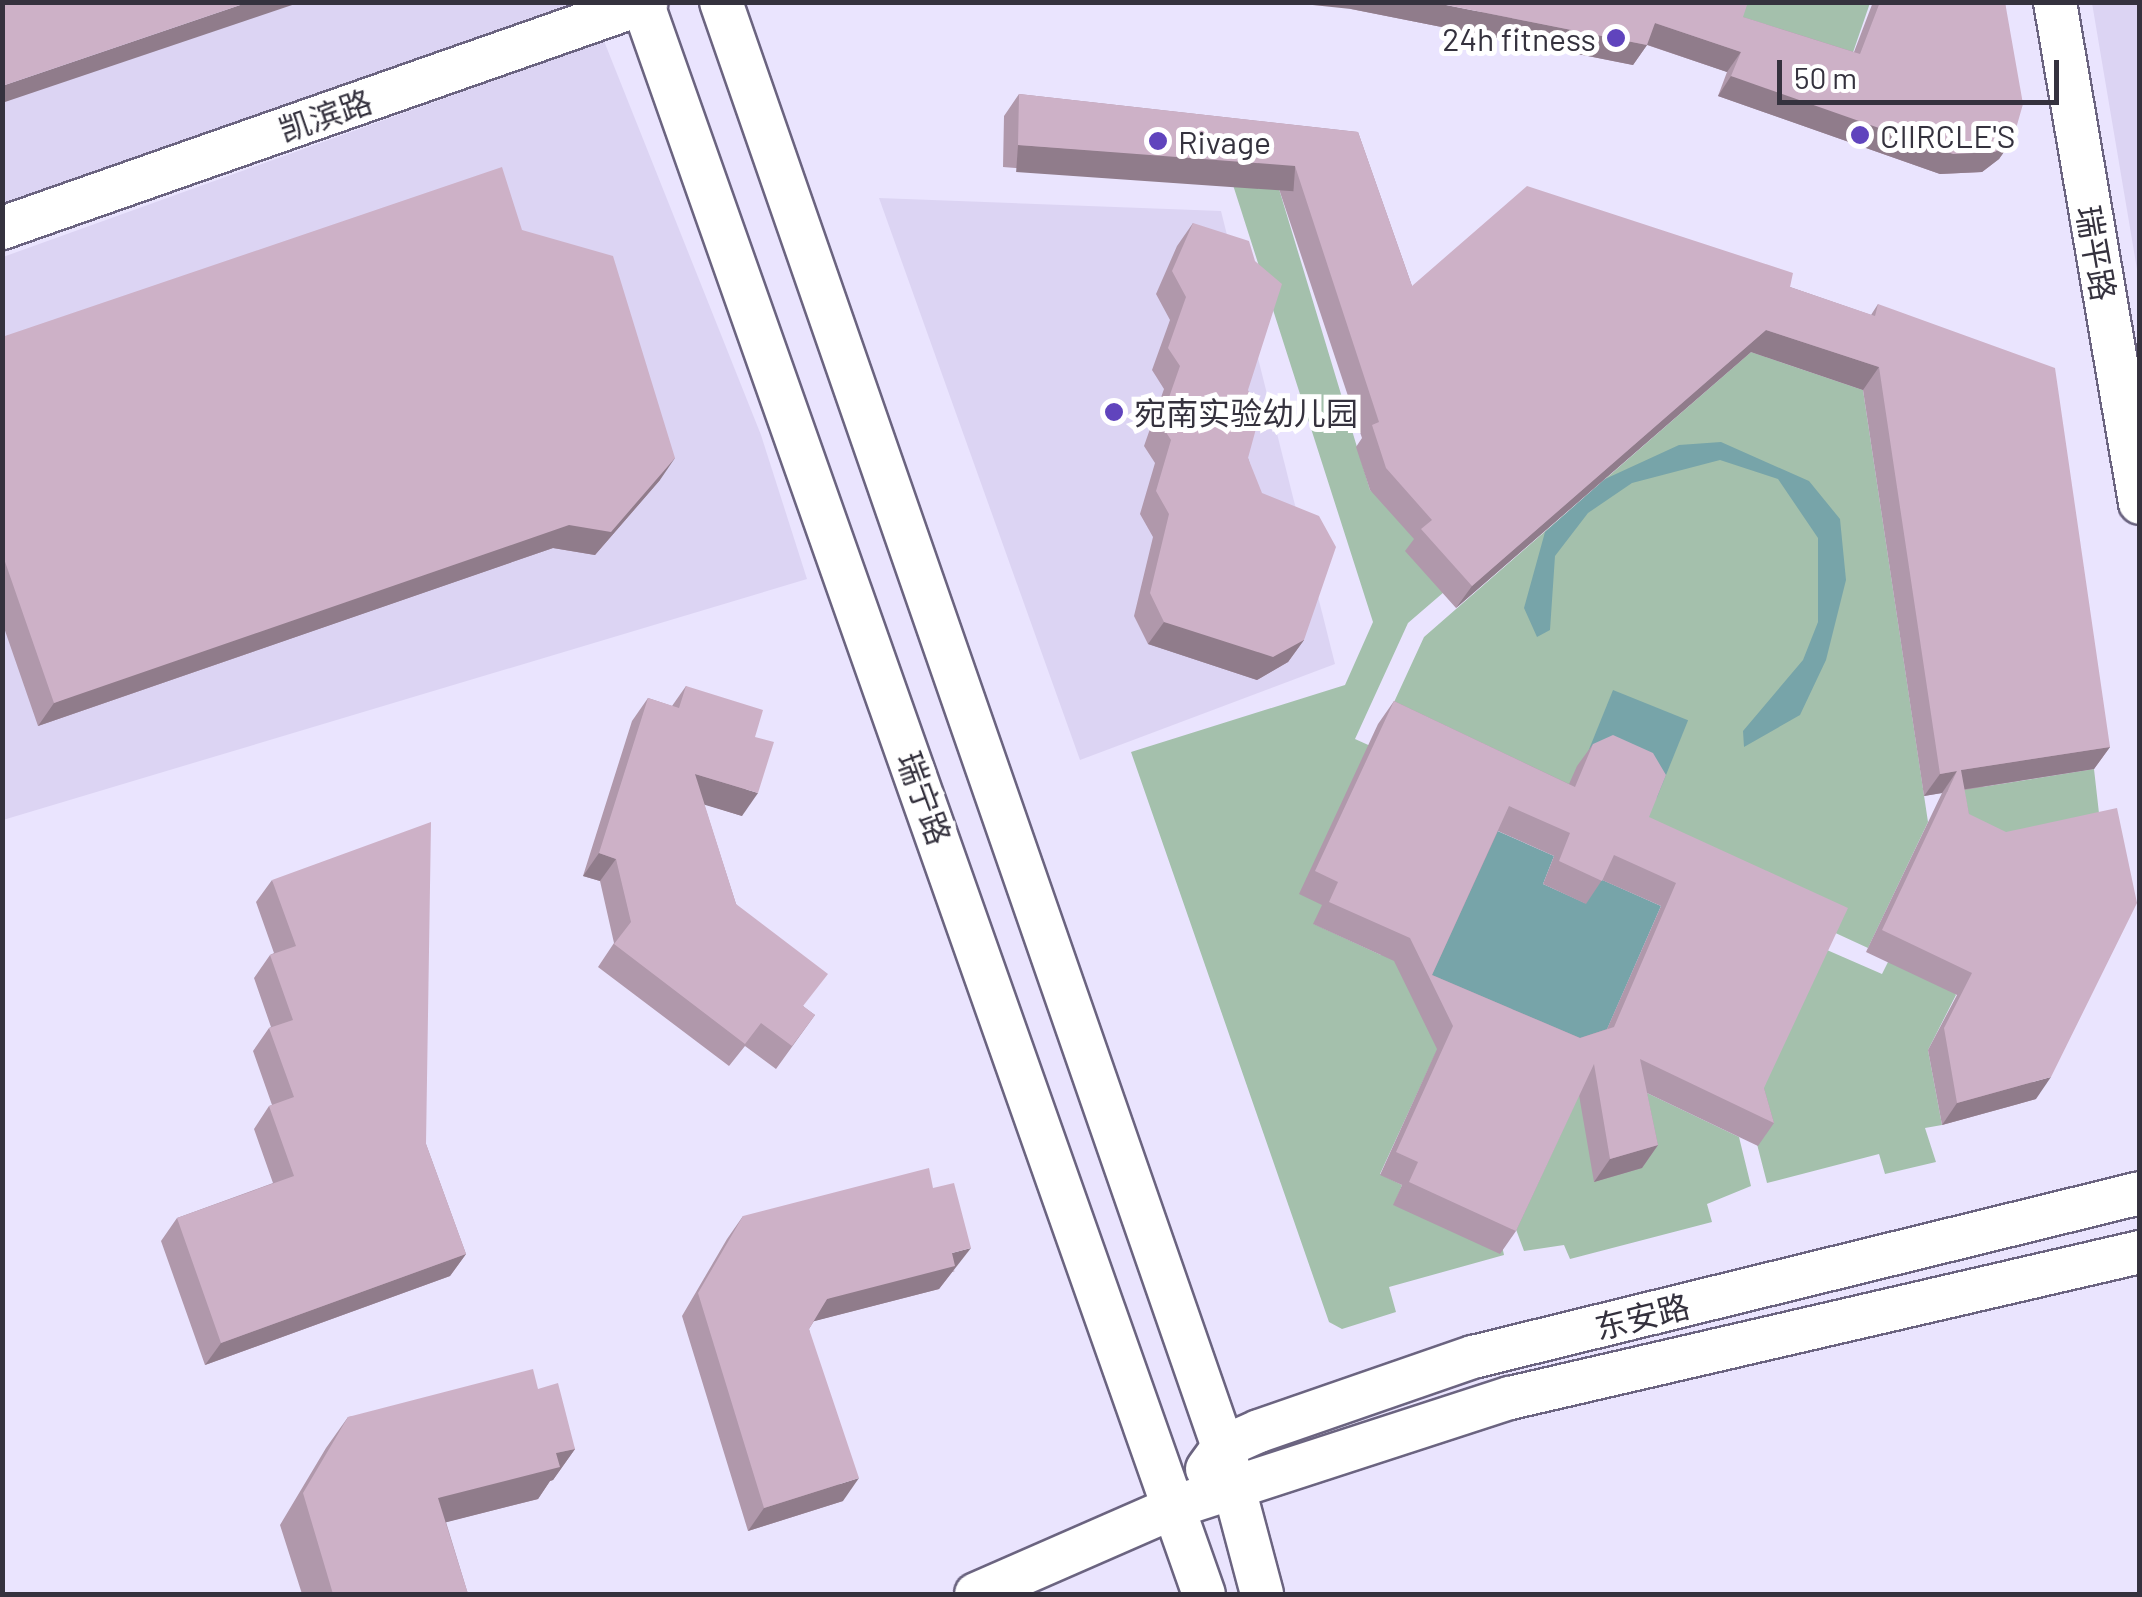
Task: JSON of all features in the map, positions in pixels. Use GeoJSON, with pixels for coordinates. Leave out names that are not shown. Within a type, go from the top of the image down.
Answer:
{"type":"FeatureCollection","features":[{"type":"Feature","properties":{"kind":"street","name":"瑞宁路"},"geometry":{"type":"LineString","coordinates":[[720,2],[1229,1467],[1262,1594]]}},
{"type":"Feature","properties":{"kind":"street","name":"瑞平路"},"geometry":{"type":"LineString","coordinates":[[2054,2],[2140,503]]}},
{"type":"Feature","properties":{"kind":"street","name":"瑞宁路"},"geometry":{"type":"LineString","coordinates":[[644,3],[1180,1505],[1204,1594]]}},
{"type":"Feature","properties":{"kind":"street","name":"凯滨路"},"geometry":{"type":"LineString","coordinates":[[2,228],[644,3]]}},
{"type":"Feature","properties":{"kind":"street","name":"东安路"},"geometry":{"type":"LineString","coordinates":[[976,1594],[1180,1505],[1229,1467],[1473,1358],[2140,1193]]}},
{"type":"Feature","properties":{"kind":"street","name":"东安路"},"geometry":{"type":"LineString","coordinates":[[1229,1467],[2140,1252]]}},
{"type":"Feature","properties":{"kind":"shaded area"},"geometry":{"type":"Polygon","coordinates":[[[2,3],[580,3],[3,222],[2,3]]]}},
{"type":"Feature","properties":{"kind":"shaded area"},"geometry":{"type":"Polygon","coordinates":[[[1678,3],[1870,3],[1849,64],[1678,3]]]}},
{"type":"Feature","properties":{"kind":"shaded area"},"geometry":{"type":"Polygon","coordinates":[[[2092,3],[2139,3],[2139,281],[2092,3]]]}},
{"type":"Feature","properties":{"kind":"shaded area"},"geometry":{"type":"Polygon","coordinates":[[[604,41],[761,435],[807,579],[3,820],[3,257],[604,41]]]}},
{"type":"Feature","properties":{"kind":"shaded area"},"geometry":{"type":"Polygon","coordinates":[[[1233,185],[1279,189],[1370,490],[1473,567],[1408,623],[1355,739],[1448,781],[1314,924],[1381,955],[1390,936],[1439,1046],[1380,1174],[1402,1185],[1394,1205],[1498,1227],[1504,1255],[1389,1287],[1396,1312],[1342,1329],[1329,1322],[1131,752],[1345,685],[1373,622],[1233,185]]]}},
{"type":"Feature","properties":{"kind":"shaded area","name":"宛南实验幼儿园"},"geometry":{"type":"Polygon","coordinates":[[[879,198],[1221,211],[1335,664],[1080,760],[879,198]]]}},
{"type":"Feature","properties":{"kind":"shaded area"},"geometry":{"type":"Polygon","coordinates":[[[1751,352],[1863,390],[1928,822],[1868,948],[1682,862],[1551,829],[1383,726],[1424,637],[1751,352]]]}},
{"type":"Feature","properties":{"kind":"shaded area"},"geometry":{"type":"Polygon","coordinates":[[[1721,442],[1809,481],[1840,519],[1846,580],[1826,660],[1800,715],[1744,747],[1743,731],[1803,660],[1818,622],[1818,538],[1778,479],[1720,460],[1632,483],[1588,513],[1555,556],[1550,630],[1537,637],[1524,608],[1545,532],[1605,479],[1679,445],[1721,442]]]}},
{"type":"Feature","properties":{"kind":"shaded area"},"geometry":{"type":"Polygon","coordinates":[[[1613,690],[1688,720],[1657,798],[1582,768],[1613,690]]]}},
{"type":"Feature","properties":{"kind":"shaded area"},"geometry":{"type":"Polygon","coordinates":[[[1935,731],[1982,787],[2094,769],[2101,831],[2017,848],[1952,827],[1935,731]]]}},
{"type":"Feature","properties":{"kind":"shaded area"},"geometry":{"type":"Polygon","coordinates":[[[1493,829],[1554,856],[1543,884],[1585,903],[1598,878],[1661,906],[1598,1050],[1426,975],[1493,829]]]}},
{"type":"Feature","properties":{"kind":"shaded area"},"geometry":{"type":"Polygon","coordinates":[[[1905,928],[1956,995],[1928,1050],[1942,1125],[1925,1128],[1936,1162],[1885,1174],[1879,1154],[1767,1183],[1750,1117],[1804,940],[1882,974],[1905,928]]]}},
{"type":"Feature","properties":{"kind":"shaded area"},"geometry":{"type":"Polygon","coordinates":[[[1624,1082],[1739,1137],[1751,1186],[1707,1204],[1712,1222],[1570,1259],[1564,1245],[1524,1251],[1514,1224],[1578,1087],[1624,1082]]]}},
{"type":"Feature","properties":{"kind":"building"},"geometry":{"type":"Polygon","coordinates":[[[2,2],[249,2],[2,86],[2,2]]]}},
{"type":"Feature","properties":{"kind":"building"},"geometry":{"type":"Polygon","coordinates":[[[1431,2],[1748,2],[1743,17],[1860,54],[1880,2],[2005,2],[2023,104],[2013,139],[1995,152],[1953,154],[1731,76],[1741,52],[1655,23],[1647,45],[1431,2]]]}},
{"type":"Feature","properties":{"kind":"building"},"geometry":{"type":"Polygon","coordinates":[[[1019,94],[1358,132],[1412,286],[1527,186],[1793,273],[1790,287],[1875,316],[1878,304],[2055,368],[2110,747],[1961,770],[1969,814],[2006,832],[2117,808],[2137,903],[2051,1077],[1957,1103],[1944,1028],[1972,973],[1882,930],[1957,771],[1940,774],[1879,367],[1766,330],[1472,586],[1421,529],[1432,520],[1386,468],[1372,425],[1379,422],[1295,166],[1018,145],[1019,94]]]}},
{"type":"Feature","properties":{"kind":"building"},"geometry":{"type":"Polygon","coordinates":[[[502,167],[522,230],[613,256],[675,458],[611,532],[569,525],[54,703],[2,553],[2,337],[502,167]]]}},
{"type":"Feature","properties":{"kind":"building"},"geometry":{"type":"Polygon","coordinates":[[[1193,223],[1249,241],[1255,261],[1282,284],[1248,390],[1260,414],[1248,458],[1262,493],[1319,516],[1336,547],[1304,640],[1273,657],[1164,622],[1150,593],[1169,514],[1156,491],[1171,440],[1160,423],[1180,366],[1168,348],[1186,297],[1172,271],[1193,223]]]}},
{"type":"Feature","properties":{"kind":"building"},"geometry":{"type":"Polygon","coordinates":[[[686,686],[763,710],[755,737],[774,742],[758,793],[695,774],[736,904],[828,974],[803,1006],[815,1015],[792,1046],[761,1023],[745,1044],[614,944],[631,922],[616,859],[599,853],[648,698],[679,708],[686,686]]]}},
{"type":"Feature","properties":{"kind":"building"},"geometry":{"type":"Polygon","coordinates":[[[1394,701],[1575,787],[1593,744],[1613,735],[1653,753],[1666,775],[1649,817],[1848,908],[1764,1088],[1774,1123],[1640,1059],[1658,1145],[1610,1159],[1594,1064],[1516,1231],[1409,1182],[1418,1162],[1396,1152],[1453,1026],[1410,938],[1329,902],[1338,882],[1315,871],[1394,701]],[[1509,806],[1432,975],[1580,1038],[1614,1027],[1676,883],[1614,855],[1602,881],[1559,861],[1570,833],[1509,806]]]}},
{"type":"Feature","properties":{"kind":"building"},"geometry":{"type":"Polygon","coordinates":[[[431,822],[426,1144],[466,1254],[221,1343],[177,1218],[294,1176],[269,1106],[294,1097],[269,1028],[293,1020],[270,955],[296,946],[272,880],[431,822]]]}},
{"type":"Feature","properties":{"kind":"building"},"geometry":{"type":"Polygon","coordinates":[[[929,1168],[933,1188],[954,1183],[971,1248],[952,1253],[955,1266],[827,1299],[809,1329],[859,1478],[764,1508],[698,1293],[743,1216],[929,1168]]]}},
{"type":"Feature","properties":{"kind":"building"},"geometry":{"type":"Polygon","coordinates":[[[533,1369],[538,1389],[558,1383],[575,1449],[556,1453],[560,1467],[438,1498],[468,1594],[333,1594],[303,1493],[348,1417],[533,1369]]]}},
{"type":"Feature","properties":{"kind":"place","name":"24h fitness"},"geometry":{"type":"Point","coordinates":[1616,38]}},
{"type":"Feature","properties":{"kind":"place","name":"CIIRCLE'S"},"geometry":{"type":"Point","coordinates":[1860,135]}},
{"type":"Feature","properties":{"kind":"place","name":"Rivage"},"geometry":{"type":"Point","coordinates":[1158,141]}},
{"type":"Feature","properties":{"kind":"place","name":"宛南实验幼儿园"},"geometry":{"type":"Point","coordinates":[1114,412]}}]}
